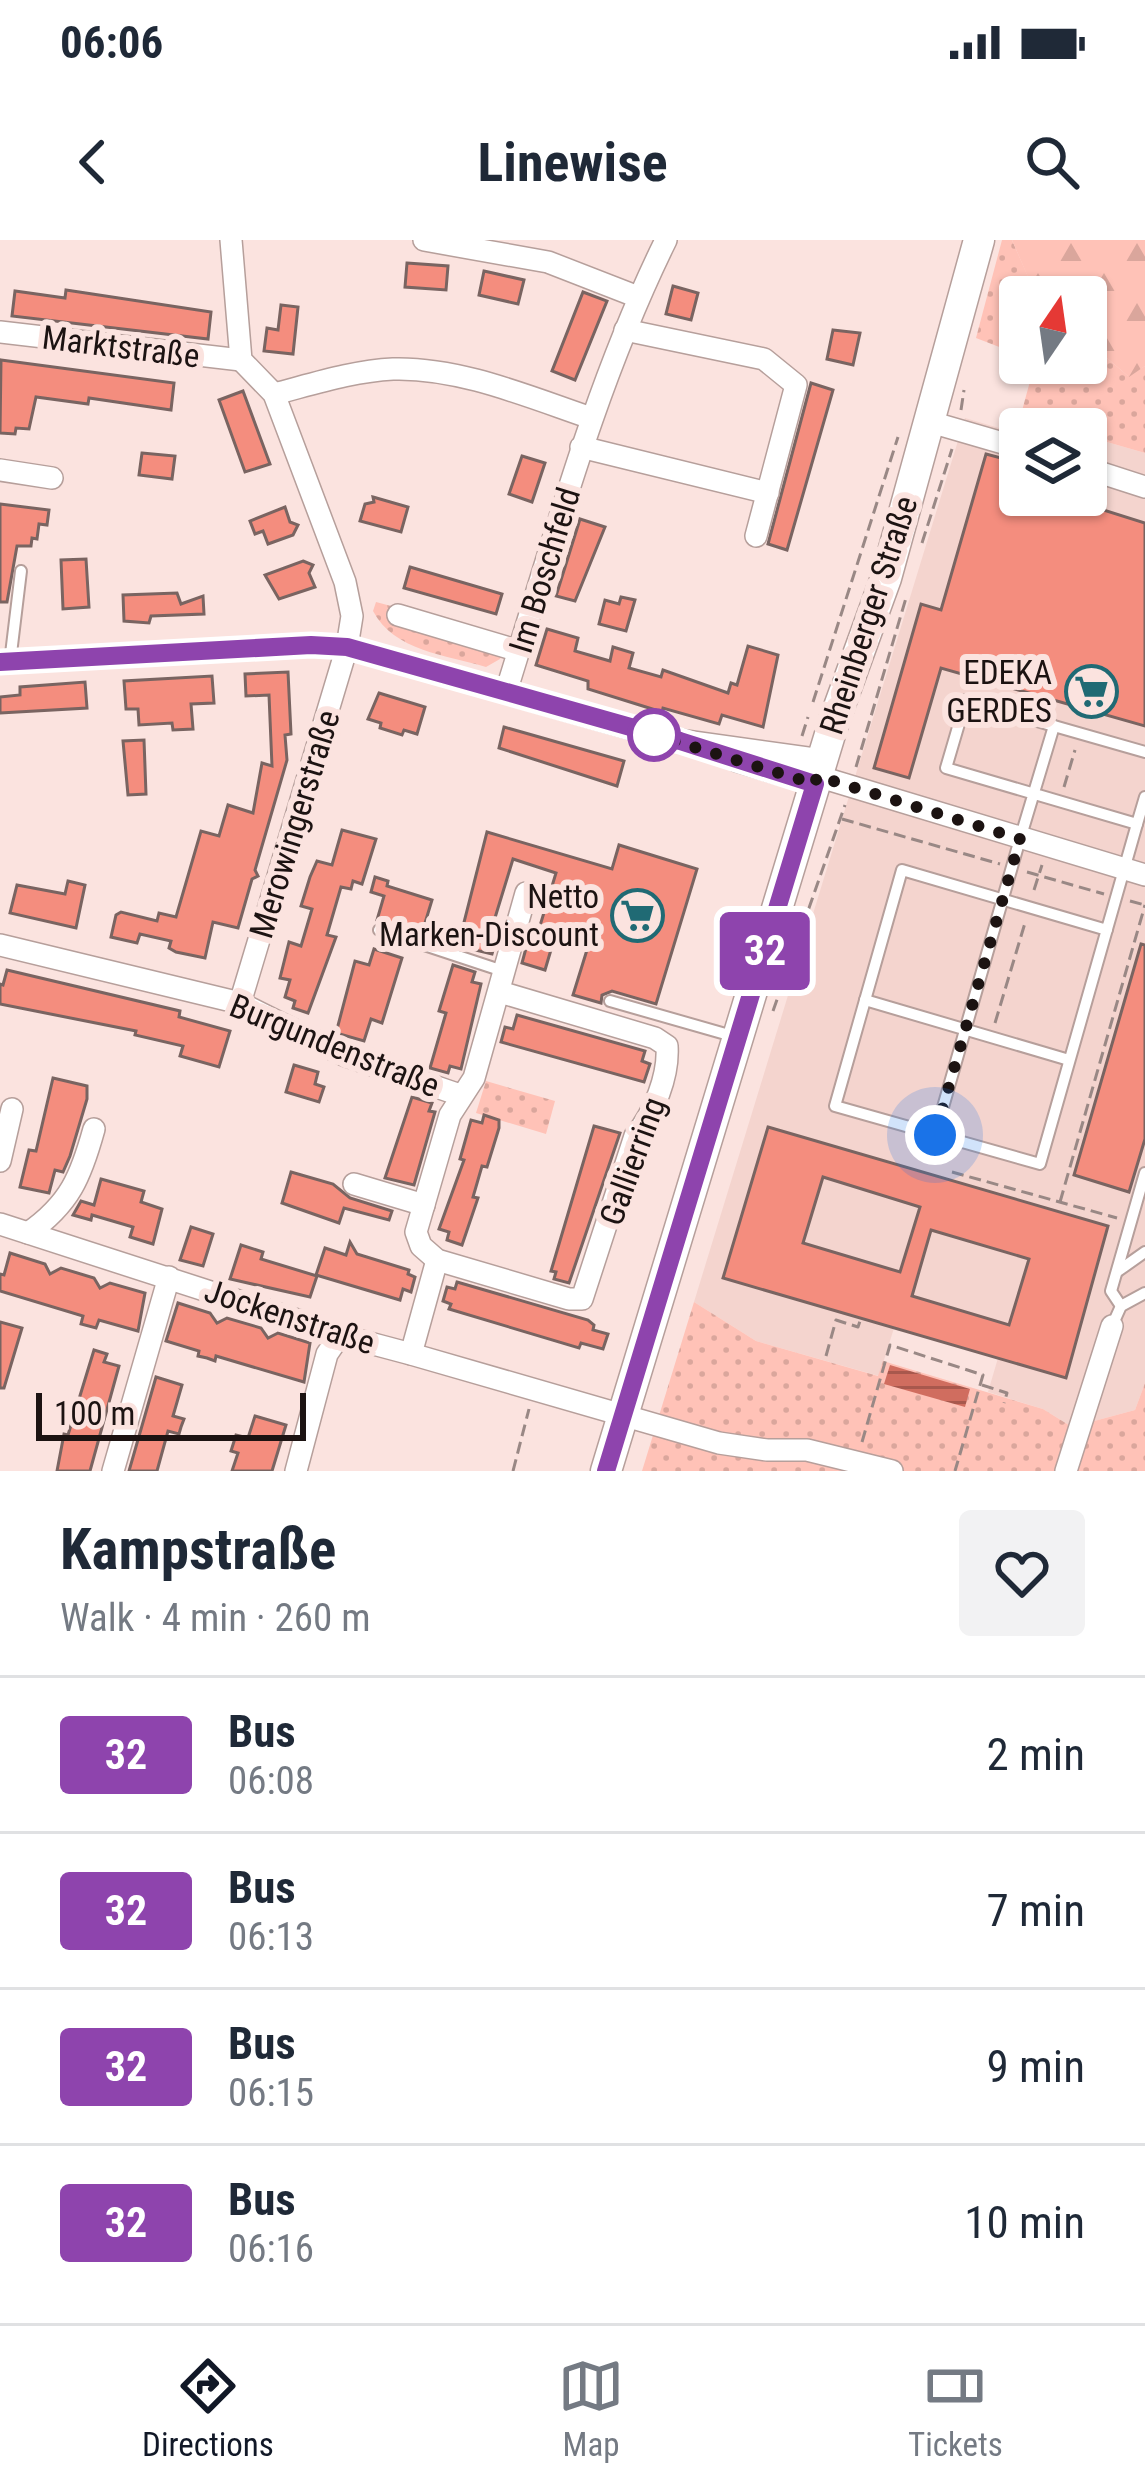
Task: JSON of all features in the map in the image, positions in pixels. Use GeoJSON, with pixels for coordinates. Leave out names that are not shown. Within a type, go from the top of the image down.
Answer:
{"type":"FeatureCollection","features":[{"type":"Feature","properties":{"kind":"main road","name":"Rheinberger Straße"},"geometry":{"type":"LineString","coordinates":[[605,1471],[818,774],[890,565],[980,240]]}},
{"type":"Feature","properties":{"kind":"street"},"geometry":{"type":"LineString","coordinates":[[231,240],[242,360]]}},
{"type":"Feature","properties":{"kind":"street"},"geometry":{"type":"LineString","coordinates":[[424,240],[548,262],[638,297]]}},
{"type":"Feature","properties":{"kind":"street","name":"Im Boschfeld"},"geometry":{"type":"LineString","coordinates":[[506,692],[591,418],[638,297],[666,240]]}},
{"type":"Feature","properties":{"kind":"street"},"geometry":{"type":"LineString","coordinates":[[626,330],[764,359],[793,379],[796,392],[756,536]]}},
{"type":"Feature","properties":{"kind":"street","name":"Marktstraße"},"geometry":{"type":"LineString","coordinates":[[0,332],[242,360]]}},
{"type":"Feature","properties":{"kind":"street","name":"Merowingerstraße"},"geometry":{"type":"LineString","coordinates":[[240,1003],[347,647],[352,616],[346,583],[274,394],[242,360]]}},
{"type":"Feature","properties":{"kind":"street"},"geometry":{"type":"LineString","coordinates":[[274,394],[348,375],[413,369],[518,394],[591,418]]}},
{"type":"Feature","properties":{"kind":"street"},"geometry":{"type":"LineString","coordinates":[[927,421],[999,442]]}},
{"type":"Feature","properties":{"kind":"street","name":"Im Boschfeld"},"geometry":{"type":"LineString","coordinates":[[581,447],[768,493]]}},
{"type":"Feature","properties":{"kind":"street"},"geometry":{"type":"LineString","coordinates":[[0,470],[52,478]]}},
{"type":"Feature","properties":{"kind":"street"},"geometry":{"type":"LineString","coordinates":[[1107,475],[1145,487]]}},
{"type":"Feature","properties":{"kind":"street"},"geometry":{"type":"LineString","coordinates":[[398,615],[519,651]]}},
{"type":"Feature","properties":{"kind":"street"},"geometry":{"type":"LineString","coordinates":[[5,662],[347,647],[680,741],[818,774],[1135,872]]}},
{"type":"Feature","properties":{"kind":"street"},"geometry":{"type":"LineString","coordinates":[[411,1354],[437,1260],[421,1246],[416,1232],[450,1115],[474,1078],[526,892]]}},
{"type":"Feature","properties":{"kind":"street","name":"Burgundenstraße"},"geometry":{"type":"LineString","coordinates":[[0,945],[240,1003],[346,1056],[460,1096]]}},
{"type":"Feature","properties":{"kind":"street","name":"Gallierring"},"geometry":{"type":"LineString","coordinates":[[437,1260],[582,1299],[635,1136],[651,1117],[668,1058],[667,1046],[655,1038],[503,982]]}},
{"type":"Feature","properties":{"kind":"street"},"geometry":{"type":"LineString","coordinates":[[0,1162],[12,1109]]}},
{"type":"Feature","properties":{"kind":"street"},"geometry":{"type":"LineString","coordinates":[[28,1234],[79,1182],[94,1129]]}},
{"type":"Feature","properties":{"kind":"street"},"geometry":{"type":"LineString","coordinates":[[355,1184],[424,1205]]}},
{"type":"Feature","properties":{"kind":"street","name":"Jockenstraße"},"geometry":{"type":"LineString","coordinates":[[0,1225],[326,1329],[338,1339],[411,1354],[621,1418],[719,1444],[807,1450],[892,1471]]}},
{"type":"Feature","properties":{"kind":"street"},"geometry":{"type":"LineString","coordinates":[[113,1471],[169,1277]]}},
{"type":"Feature","properties":{"kind":"street"},"geometry":{"type":"LineString","coordinates":[[1066,1471],[1117,1316]]}},
{"type":"Feature","properties":{"kind":"street"},"geometry":{"type":"LineString","coordinates":[[296,1471],[327,1354],[338,1339]]}},
{"type":"Feature","properties":{"kind":"lane"},"geometry":{"type":"LineString","coordinates":[[5,662],[21,571]]}},
{"type":"Feature","properties":{"kind":"lane"},"geometry":{"type":"LineString","coordinates":[[1137,824],[946,768],[966,700],[1145,752]]}},
{"type":"Feature","properties":{"kind":"lane"},"geometry":{"type":"LineString","coordinates":[[935,1135],[1054,726]]}},
{"type":"Feature","properties":{"kind":"lane"},"geometry":{"type":"LineString","coordinates":[[1106,930],[902,870],[835,1106],[1040,1164],[1116,897],[1135,872],[1137,824],[1145,797]]}},
{"type":"Feature","properties":{"kind":"lane"},"geometry":{"type":"LineString","coordinates":[[379,930],[503,982]]}},
{"type":"Feature","properties":{"kind":"lane"},"geometry":{"type":"LineString","coordinates":[[610,1000],[739,1038]]}},
{"type":"Feature","properties":{"kind":"lane"},"geometry":{"type":"LineString","coordinates":[[865,1000],[1069,1060]]}},
{"type":"Feature","properties":{"kind":"lane"},"geometry":{"type":"LineString","coordinates":[[1145,1173],[1111,1291],[1117,1316],[1145,1293]]}},
{"type":"Feature","properties":{"kind":"lane"},"geometry":{"type":"LineString","coordinates":[[1116,1273],[1145,1252]]}},
{"type":"Feature","properties":{"kind":"path"},"geometry":{"type":"LineString","coordinates":[[918,555],[958,429],[964,389]]}},
{"type":"Feature","properties":{"kind":"path"},"geometry":{"type":"LineString","coordinates":[[769,1021],[840,818],[907,595]]}},
{"type":"Feature","properties":{"kind":"path"},"geometry":{"type":"LineString","coordinates":[[1060,802],[1080,733]]}},
{"type":"Feature","properties":{"kind":"path"},"geometry":{"type":"LineString","coordinates":[[840,818],[1145,905],[1060,1202]]}},
{"type":"Feature","properties":{"kind":"path"},"geometry":{"type":"LineString","coordinates":[[995,1024],[1047,847]]}},
{"type":"Feature","properties":{"kind":"path"},"geometry":{"type":"LineString","coordinates":[[952,1172],[1130,1222]]}},
{"type":"Feature","properties":{"kind":"path"},"geometry":{"type":"LineString","coordinates":[[826,1356],[836,1320],[858,1328],[861,1318]]}},
{"type":"Feature","properties":{"kind":"path"},"geometry":{"type":"LineString","coordinates":[[856,1461],[890,1345],[983,1376],[955,1471]]}},
{"type":"Feature","properties":{"kind":"path"},"geometry":{"type":"LineString","coordinates":[[980,1384],[1006,1393],[1004,1403]]}},
{"type":"Feature","properties":{"kind":"path"},"geometry":{"type":"LineString","coordinates":[[513,1471],[533,1390]]}},
{"type":"Feature","properties":{"kind":"shaded area"},"geometry":{"type":"Polygon","coordinates":[[[965,418],[999,428],[999,516],[1107,516],[1107,442],[1145,453],[1145,1383],[1135,1410],[1072,1427],[1043,1409],[988,1392],[998,1358],[894,1328],[879,1376],[756,1341],[694,1302],[965,418]]]}},
{"type":"Feature","properties":{"kind":"shaded area"},"geometry":{"type":"Polygon","coordinates":[[[890,1365],[970,1389],[965,1407],[884,1384],[890,1365]]]}},
{"type":"Feature","properties":{"kind":"green space"},"geometry":{"type":"Polygon","coordinates":[[[1002,240],[1012,240],[1028,276],[999,276],[999,347],[976,338],[1002,240]]]}},
{"type":"Feature","properties":{"kind":"green space"},"geometry":{"type":"Polygon","coordinates":[[[1012,240],[1145,240],[1145,366],[1129,377],[1107,358],[1107,276],[1027,276],[1012,240]]]}},
{"type":"Feature","properties":{"kind":"green space"},"geometry":{"type":"Polygon","coordinates":[[[1107,358],[1128,376],[1145,366],[1145,453],[1107,442],[1107,408],[1023,408],[1029,384],[1107,384],[1107,358]]]}},
{"type":"Feature","properties":{"kind":"green space"},"geometry":{"type":"Polygon","coordinates":[[[376,602],[391,606],[392,620],[503,652],[486,667],[422,650],[382,624],[373,611],[376,602]]]}},
{"type":"Feature","properties":{"kind":"green space"},"geometry":{"type":"Polygon","coordinates":[[[486,1081],[555,1101],[546,1134],[476,1113],[486,1081]]]}},
{"type":"Feature","properties":{"kind":"green space"},"geometry":{"type":"Polygon","coordinates":[[[694,1302],[756,1341],[878,1376],[883,1361],[1043,1409],[1072,1427],[1135,1410],[1145,1383],[1145,1471],[642,1471],[694,1302]]]}},
{"type":"Feature","properties":{"kind":"building"},"geometry":{"type":"Polygon","coordinates":[[[407,263],[448,266],[446,290],[405,287],[407,263]]]}},
{"type":"Feature","properties":{"kind":"building"},"geometry":{"type":"Polygon","coordinates":[[[484,271],[524,280],[518,304],[479,295],[484,271]]]}},
{"type":"Feature","properties":{"kind":"building"},"geometry":{"type":"Polygon","coordinates":[[[673,286],[698,293],[691,320],[666,314],[673,286]]]}},
{"type":"Feature","properties":{"kind":"building"},"geometry":{"type":"Polygon","coordinates":[[[66,290],[211,312],[208,339],[12,316],[15,291],[65,298],[66,290]]]}},
{"type":"Feature","properties":{"kind":"building"},"geometry":{"type":"Polygon","coordinates":[[[583,292],[607,301],[575,380],[552,371],[583,292]]]}},
{"type":"Feature","properties":{"kind":"building"},"geometry":{"type":"Polygon","coordinates":[[[281,305],[298,307],[293,354],[264,351],[267,328],[278,330],[281,305]]]}},
{"type":"Feature","properties":{"kind":"building"},"geometry":{"type":"Polygon","coordinates":[[[833,330],[860,333],[853,365],[827,359],[833,330]]]}},
{"type":"Feature","properties":{"kind":"building"},"geometry":{"type":"Polygon","coordinates":[[[1,360],[174,383],[171,410],[89,398],[88,404],[36,397],[29,429],[0,433],[1,360]]]}},
{"type":"Feature","properties":{"kind":"building"},"geometry":{"type":"Polygon","coordinates":[[[811,383],[833,390],[787,550],[768,544],[811,383]]]}},
{"type":"Feature","properties":{"kind":"building"},"geometry":{"type":"Polygon","coordinates":[[[243,391],[270,464],[245,472],[219,400],[243,391]]]}},
{"type":"Feature","properties":{"kind":"building"},"geometry":{"type":"Polygon","coordinates":[[[142,453],[175,456],[172,479],[139,475],[142,453]]]}},
{"type":"Feature","properties":{"kind":"building"},"geometry":{"type":"Polygon","coordinates":[[[986,454],[999,457],[999,516],[1107,516],[1107,511],[1145,523],[1145,726],[941,668],[909,778],[874,768],[921,604],[941,610],[986,454]]]}},
{"type":"Feature","properties":{"kind":"building"},"geometry":{"type":"Polygon","coordinates":[[[522,456],[545,463],[532,502],[509,494],[522,456]]]}},
{"type":"Feature","properties":{"kind":"building"},"geometry":{"type":"Polygon","coordinates":[[[373,497],[408,507],[401,532],[360,521],[365,504],[374,502],[373,497]]]}},
{"type":"Feature","properties":{"kind":"building"},"geometry":{"type":"Polygon","coordinates":[[[0,504],[49,510],[47,525],[39,524],[31,546],[17,546],[7,602],[0,602],[0,504]]]}},
{"type":"Feature","properties":{"kind":"building"},"geometry":{"type":"Polygon","coordinates":[[[285,507],[290,522],[298,525],[293,535],[268,544],[263,531],[255,534],[250,521],[285,507]]]}},
{"type":"Feature","properties":{"kind":"building"},"geometry":{"type":"Polygon","coordinates":[[[580,519],[605,527],[575,601],[556,596],[580,519]]]}},
{"type":"Feature","properties":{"kind":"building"},"geometry":{"type":"Polygon","coordinates":[[[86,559],[89,607],[63,609],[61,560],[86,559]]]}},
{"type":"Feature","properties":{"kind":"building"},"geometry":{"type":"Polygon","coordinates":[[[303,561],[313,565],[309,573],[315,587],[279,599],[265,575],[303,561]]]}},
{"type":"Feature","properties":{"kind":"building"},"geometry":{"type":"Polygon","coordinates":[[[410,567],[502,594],[496,614],[404,588],[410,567]]]}},
{"type":"Feature","properties":{"kind":"building"},"geometry":{"type":"Polygon","coordinates":[[[177,593],[181,604],[203,596],[204,614],[151,616],[149,623],[124,621],[123,595],[177,593]]]}},
{"type":"Feature","properties":{"kind":"building"},"geometry":{"type":"Polygon","coordinates":[[[621,597],[635,600],[626,631],[599,624],[605,600],[619,604],[621,597]]]}},
{"type":"Feature","properties":{"kind":"building"},"geometry":{"type":"Polygon","coordinates":[[[547,629],[578,638],[575,651],[610,661],[613,647],[633,653],[629,668],[661,677],[663,670],[728,693],[731,683],[737,685],[748,646],[778,655],[763,727],[722,715],[719,724],[663,708],[662,712],[588,689],[588,681],[536,665],[547,629]]]}},
{"type":"Feature","properties":{"kind":"building"},"geometry":{"type":"Polygon","coordinates":[[[288,672],[291,734],[285,735],[287,760],[255,870],[258,876],[252,879],[238,928],[213,922],[205,958],[176,952],[169,948],[171,941],[140,934],[137,943],[111,937],[121,912],[157,921],[159,913],[176,917],[201,831],[219,836],[228,805],[253,813],[262,763],[272,766],[269,695],[246,696],[245,674],[288,672]]]}},
{"type":"Feature","properties":{"kind":"building"},"geometry":{"type":"Polygon","coordinates":[[[212,676],[214,703],[191,704],[193,729],[173,730],[172,723],[139,725],[138,709],[126,709],[124,681],[212,676]]]}},
{"type":"Feature","properties":{"kind":"building"},"geometry":{"type":"Polygon","coordinates":[[[85,682],[87,708],[0,713],[0,697],[20,695],[20,687],[85,682]]]}},
{"type":"Feature","properties":{"kind":"building"},"geometry":{"type":"Polygon","coordinates":[[[379,693],[425,707],[417,734],[404,730],[402,735],[368,719],[379,693]]]}},
{"type":"Feature","properties":{"kind":"building"},"geometry":{"type":"Polygon","coordinates":[[[504,727],[624,761],[617,786],[499,748],[504,727]]]}},
{"type":"Feature","properties":{"kind":"building"},"geometry":{"type":"Polygon","coordinates":[[[144,740],[146,794],[128,795],[123,741],[144,740]]]}},
{"type":"Feature","properties":{"kind":"building"},"geometry":{"type":"Polygon","coordinates":[[[342,830],[376,839],[362,884],[353,881],[351,889],[341,887],[327,935],[336,937],[308,1013],[293,1008],[295,1001],[285,997],[290,980],[280,978],[289,942],[301,946],[312,909],[301,906],[310,877],[317,861],[332,865],[342,830]]]}},
{"type":"Feature","properties":{"kind":"building"},"geometry":{"type":"Polygon","coordinates":[[[487,832],[612,869],[619,845],[697,869],[656,1004],[612,991],[602,995],[601,1003],[573,995],[591,937],[564,929],[559,945],[553,943],[545,970],[522,963],[529,937],[536,939],[556,873],[513,859],[494,921],[501,923],[492,954],[458,946],[487,832]]]}},
{"type":"Feature","properties":{"kind":"building"},"geometry":{"type":"Polygon","coordinates":[[[375,877],[388,881],[387,886],[432,900],[422,933],[377,920],[384,896],[371,892],[375,877]]]}},
{"type":"Feature","properties":{"kind":"building"},"geometry":{"type":"Polygon","coordinates":[[[68,881],[85,885],[76,928],[10,913],[17,885],[65,894],[68,881]]]}},
{"type":"Feature","properties":{"kind":"building"},"geometry":{"type":"Polygon","coordinates":[[[1141,944],[1145,945],[1145,1139],[1129,1192],[1074,1175],[1141,944]]]}},
{"type":"Feature","properties":{"kind":"building"},"geometry":{"type":"Polygon","coordinates":[[[374,949],[402,958],[382,1023],[371,1019],[364,1041],[336,1033],[355,961],[369,965],[374,949]]]}},
{"type":"Feature","properties":{"kind":"building"},"geometry":{"type":"Polygon","coordinates":[[[453,965],[475,972],[472,982],[481,984],[461,1069],[450,1066],[448,1073],[430,1068],[446,1013],[439,1011],[453,965]]]}},
{"type":"Feature","properties":{"kind":"building"},"geometry":{"type":"Polygon","coordinates":[[[7,970],[180,1011],[179,1017],[230,1031],[219,1067],[180,1056],[183,1046],[135,1035],[136,1031],[0,1004],[0,984],[7,970]]]}},
{"type":"Feature","properties":{"kind":"building"},"geometry":{"type":"Polygon","coordinates":[[[517,1015],[645,1051],[642,1061],[650,1064],[644,1082],[501,1042],[505,1027],[513,1029],[517,1015]]]}},
{"type":"Feature","properties":{"kind":"building"},"geometry":{"type":"Polygon","coordinates":[[[294,1065],[318,1072],[315,1084],[324,1087],[319,1102],[286,1092],[294,1065]]]}},
{"type":"Feature","properties":{"kind":"building"},"geometry":{"type":"Polygon","coordinates":[[[53,1078],[87,1086],[87,1099],[70,1156],[63,1172],[55,1170],[49,1193],[20,1187],[29,1150],[36,1151],[53,1078]]]}},
{"type":"Feature","properties":{"kind":"building"},"geometry":{"type":"Polygon","coordinates":[[[412,1097],[432,1103],[429,1111],[435,1112],[414,1185],[385,1178],[412,1097]]]}},
{"type":"Feature","properties":{"kind":"building"},"geometry":{"type":"Polygon","coordinates":[[[484,1115],[499,1120],[499,1128],[487,1167],[482,1166],[473,1197],[478,1198],[462,1245],[447,1240],[449,1232],[439,1229],[464,1160],[460,1159],[471,1120],[482,1123],[484,1115]]]}},
{"type":"Feature","properties":{"kind":"building"},"geometry":{"type":"Polygon","coordinates":[[[594,1126],[620,1133],[569,1283],[554,1279],[556,1272],[551,1271],[594,1126]]]}},
{"type":"Feature","properties":{"kind":"building"},"geometry":{"type":"Polygon","coordinates":[[[768,1127],[1108,1226],[1066,1378],[723,1278],[768,1127]],[[823,1177],[803,1243],[900,1272],[920,1207],[823,1177]],[[931,1230],[912,1296],[1009,1325],[1029,1259],[931,1230]]]}},
{"type":"Feature","properties":{"kind":"building"},"geometry":{"type":"Polygon","coordinates":[[[291,1172],[333,1184],[350,1198],[392,1211],[389,1220],[344,1208],[339,1223],[282,1203],[291,1172]]]}},
{"type":"Feature","properties":{"kind":"building"},"geometry":{"type":"Polygon","coordinates":[[[101,1179],[144,1191],[141,1202],[162,1209],[153,1244],[130,1237],[133,1227],[92,1215],[91,1220],[73,1215],[81,1201],[94,1205],[101,1179]]]}},
{"type":"Feature","properties":{"kind":"building"},"geometry":{"type":"Polygon","coordinates":[[[191,1227],[213,1234],[203,1266],[180,1260],[191,1227]]]}},
{"type":"Feature","properties":{"kind":"building"},"geometry":{"type":"Polygon","coordinates":[[[350,1242],[357,1254],[409,1270],[415,1277],[411,1292],[403,1289],[400,1300],[316,1275],[325,1248],[346,1255],[350,1242]]]}},
{"type":"Feature","properties":{"kind":"building"},"geometry":{"type":"Polygon","coordinates":[[[241,1245],[263,1252],[261,1259],[317,1276],[310,1297],[230,1279],[241,1245]]]}},
{"type":"Feature","properties":{"kind":"building"},"geometry":{"type":"Polygon","coordinates":[[[10,1253],[45,1264],[50,1274],[61,1268],[94,1278],[100,1288],[110,1283],[145,1293],[138,1331],[99,1320],[96,1328],[81,1324],[83,1316],[0,1291],[0,1274],[4,1275],[10,1253]]]}},
{"type":"Feature","properties":{"kind":"building"},"geometry":{"type":"Polygon","coordinates":[[[457,1282],[588,1320],[593,1330],[608,1334],[603,1349],[581,1343],[579,1348],[449,1309],[451,1304],[443,1301],[447,1287],[455,1289],[457,1282]]]}},
{"type":"Feature","properties":{"kind":"building"},"geometry":{"type":"Polygon","coordinates":[[[178,1303],[210,1313],[217,1323],[227,1318],[261,1328],[268,1338],[278,1333],[310,1343],[304,1382],[216,1356],[215,1361],[198,1356],[199,1351],[166,1341],[178,1303]]]}},
{"type":"Feature","properties":{"kind":"building"},"geometry":{"type":"Polygon","coordinates":[[[0,1322],[22,1328],[4,1388],[0,1388],[0,1322]]]}},
{"type":"Feature","properties":{"kind":"building"},"geometry":{"type":"Polygon","coordinates":[[[94,1350],[107,1354],[104,1362],[119,1366],[90,1471],[57,1471],[64,1434],[68,1435],[94,1350]]]}},
{"type":"Feature","properties":{"kind":"building"},"geometry":{"type":"Polygon","coordinates":[[[156,1377],[182,1385],[173,1416],[184,1419],[179,1434],[168,1431],[157,1471],[129,1471],[156,1377]]]}},
{"type":"Feature","properties":{"kind":"building"},"geometry":{"type":"Polygon","coordinates":[[[255,1416],[286,1425],[272,1471],[232,1471],[238,1453],[231,1451],[236,1435],[248,1438],[255,1416]]]}},
{"type":"Feature","properties":{"kind":"bus line","name":"32"},"geometry":{"type":"LineString","coordinates":[[0,662],[347,647],[815,784],[606,1471]]}},
{"type":"Feature","properties":{"kind":"place","name":"EDEKA GERDES"},"geometry":{"type":"Point","coordinates":[1091,691]}},
{"type":"Feature","properties":{"kind":"place","name":"Netto Marken-Discount"},"geometry":{"type":"Point","coordinates":[638,915]}},
{"type":"Feature","properties":{"kind":"route"},"geometry":{"type":"LineString","coordinates":[[654,735],[815,784],[817,776],[1020,839],[935,1135]]}}]}
